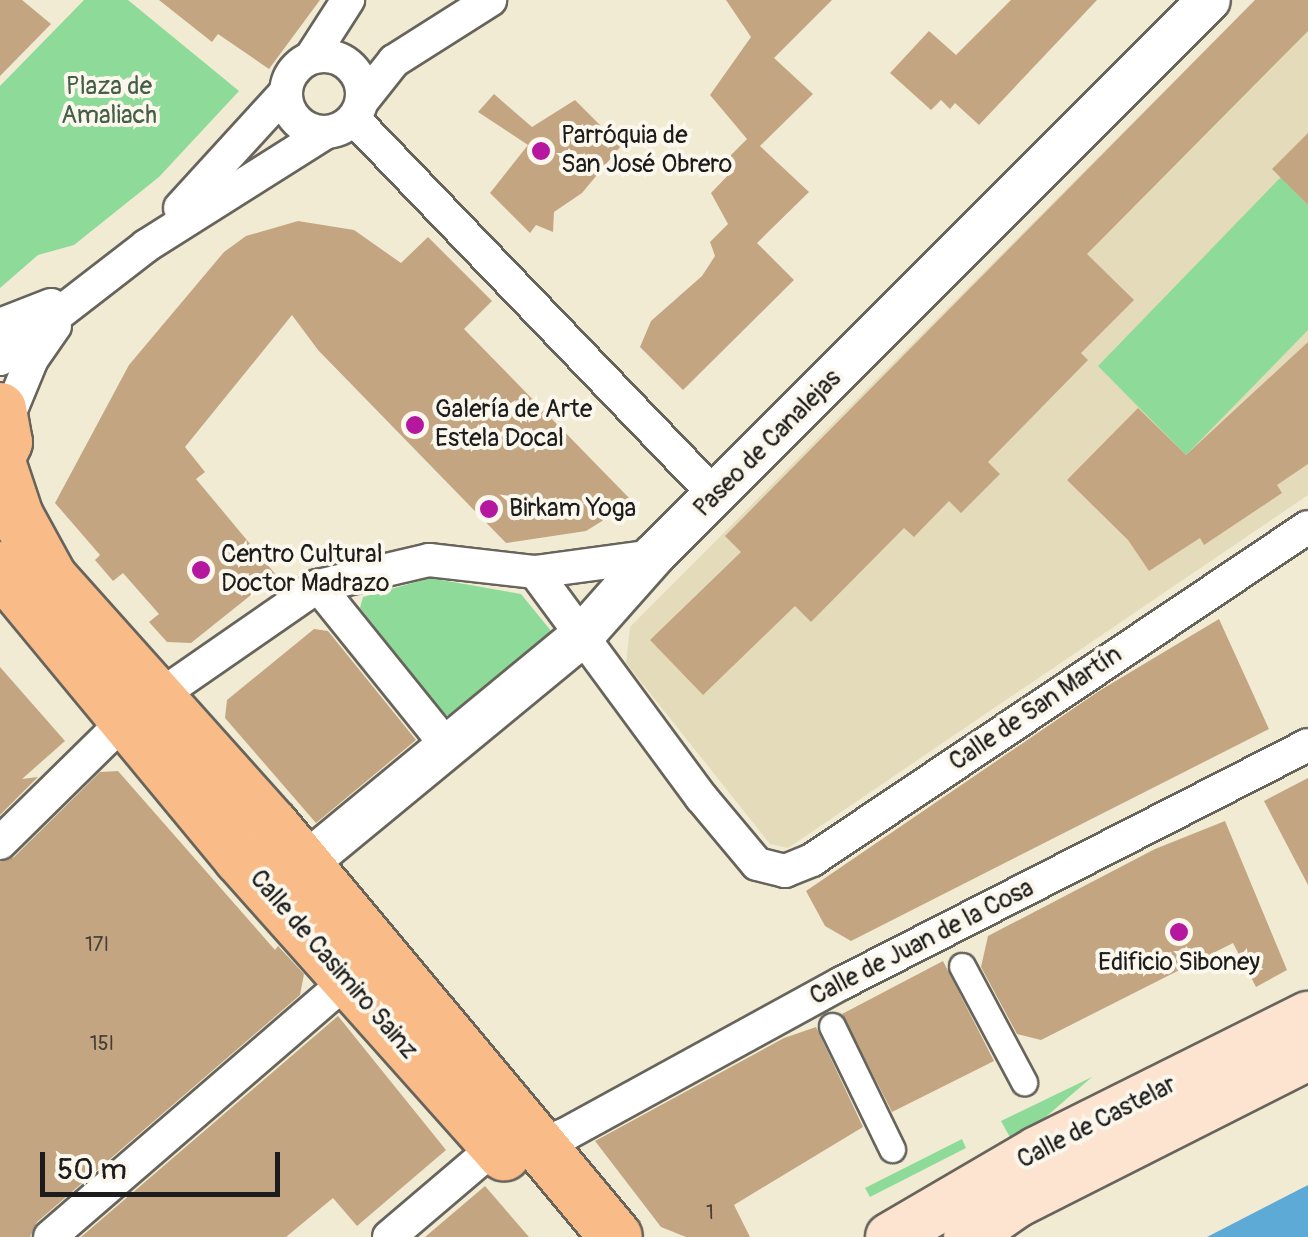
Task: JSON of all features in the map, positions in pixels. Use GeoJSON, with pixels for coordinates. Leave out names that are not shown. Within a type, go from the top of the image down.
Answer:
{"type":"FeatureCollection","features":[{"type":"Feature","properties":{"kind":"main road","name":"Calle de Casimiro Sainz"},"geometry":{"type":"LineString","coordinates":[[2,438],[17,516],[51,578],[306,864],[518,1145],[573,1237]]}},
{"type":"Feature","properties":{"kind":"main road"},"geometry":{"type":"LineString","coordinates":[[0,568],[157,700]]}},
{"type":"Feature","properties":{"kind":"main road","name":"Calle de Casimiro Sainz"},"geometry":{"type":"LineString","coordinates":[[157,700],[347,981],[616,1237]]}},
{"type":"Feature","properties":{"kind":"main road","name":"Calle de Castelar"},"geometry":{"type":"LineString","coordinates":[[890,1237],[1036,1151],[1308,1016]]}},
{"type":"Feature","properties":{"kind":"main road","name":"Calle de Castelar"},"geometry":{"type":"LineString","coordinates":[[968,1237],[1017,1204],[1308,1056]]}},
{"type":"Feature","properties":{"kind":"street"},"geometry":{"type":"LineString","coordinates":[[146,246],[285,93],[298,64],[312,56],[348,0]]}},
{"type":"Feature","properties":{"kind":"street"},"geometry":{"type":"LineString","coordinates":[[0,359],[82,291],[146,246],[348,117],[394,61],[490,0]]}},
{"type":"Feature","properties":{"kind":"street","name":"Paseo de Canalejas"},"geometry":{"type":"LineString","coordinates":[[306,864],[582,636],[653,556],[718,497],[1209,0]]}},
{"type":"Feature","properties":{"kind":"street"},"geometry":{"type":"LineString","coordinates":[[312,56],[394,61]]}},
{"type":"Feature","properties":{"kind":"street"},"geometry":{"type":"LineString","coordinates":[[346,61],[360,78],[348,117]]}},
{"type":"Feature","properties":{"kind":"street"},"geometry":{"type":"LineString","coordinates":[[285,93],[290,113],[304,128],[348,117]]}},
{"type":"Feature","properties":{"kind":"street"},"geometry":{"type":"LineString","coordinates":[[348,117],[718,497]]}},
{"type":"Feature","properties":{"kind":"street"},"geometry":{"type":"LineString","coordinates":[[0,325],[82,291]]}},
{"type":"Feature","properties":{"kind":"street"},"geometry":{"type":"LineString","coordinates":[[2,438],[32,360],[82,291]]}},
{"type":"Feature","properties":{"kind":"street","name":"Calle de San Martín"},"geometry":{"type":"LineString","coordinates":[[582,636],[757,864],[785,871],[812,860],[1308,527]]}},
{"type":"Feature","properties":{"kind":"street"},"geometry":{"type":"LineString","coordinates":[[0,843],[157,700],[318,586],[429,560],[535,572],[653,556]]}},
{"type":"Feature","properties":{"kind":"street"},"geometry":{"type":"LineString","coordinates":[[535,572],[582,636]]}},
{"type":"Feature","properties":{"kind":"street"},"geometry":{"type":"LineString","coordinates":[[318,586],[446,746]]}},
{"type":"Feature","properties":{"kind":"street","name":"Calle de Juan de la Cosa"},"geometry":{"type":"LineString","coordinates":[[389,1237],[518,1145],[1308,745]]}},
{"type":"Feature","properties":{"kind":"street"},"geometry":{"type":"LineString","coordinates":[[962,966],[1024,1082]]}},
{"type":"Feature","properties":{"kind":"street"},"geometry":{"type":"LineString","coordinates":[[50,1237],[347,981]]}},
{"type":"Feature","properties":{"kind":"street"},"geometry":{"type":"LineString","coordinates":[[832,1026],[892,1149]]}},
{"type":"Feature","properties":{"kind":"shaded area"},"geometry":{"type":"Polygon","coordinates":[[[1255,0],[1308,0],[1308,495],[788,848],[770,844],[626,663],[630,627],[1255,0]]]}},
{"type":"Feature","properties":{"kind":"green space","name":"Plaza de Amaliach"},"geometry":{"type":"Polygon","coordinates":[[[84,0],[128,0],[239,91],[159,177],[74,245],[38,255],[0,288],[0,86],[84,0]]]}},
{"type":"Feature","properties":{"kind":"green space"},"geometry":{"type":"Polygon","coordinates":[[[1281,177],[1308,205],[1308,330],[1186,455],[1098,366],[1281,177]]]}},
{"type":"Feature","properties":{"kind":"green space"},"geometry":{"type":"Polygon","coordinates":[[[430,578],[521,594],[556,637],[457,718],[444,714],[360,608],[363,597],[430,578]]]}},
{"type":"Feature","properties":{"kind":"green space"},"geometry":{"type":"Polygon","coordinates":[[[1092,1077],[1026,1134],[1012,1141],[1001,1121],[1092,1077]]]}},
{"type":"Feature","properties":{"kind":"green space"},"geometry":{"type":"Polygon","coordinates":[[[962,1139],[966,1148],[870,1197],[865,1188],[962,1139]]]}},
{"type":"Feature","properties":{"kind":"water"},"geometry":{"type":"Polygon","coordinates":[[[1308,1185],[1308,1237],[1207,1237],[1308,1185]]]}},
{"type":"Feature","properties":{"kind":"building"},"geometry":{"type":"Polygon","coordinates":[[[0,0],[22,0],[51,24],[0,76],[0,0]]]}},
{"type":"Feature","properties":{"kind":"building"},"geometry":{"type":"Polygon","coordinates":[[[159,0],[320,0],[269,69],[218,34],[212,42],[159,0]]]}},
{"type":"Feature","properties":{"kind":"building"},"geometry":{"type":"Polygon","coordinates":[[[726,0],[832,0],[774,58],[813,94],[760,146],[809,192],[757,243],[794,280],[683,390],[640,347],[651,321],[702,276],[715,256],[710,242],[728,224],[711,193],[733,170],[729,157],[747,139],[710,95],[751,37],[726,0]]]}},
{"type":"Feature","properties":{"kind":"building"},"geometry":{"type":"Polygon","coordinates":[[[1011,0],[1097,0],[979,125],[955,103],[950,109],[941,100],[931,110],[890,73],[929,31],[956,55],[1011,0]]]}},
{"type":"Feature","properties":{"kind":"building"},"geometry":{"type":"Polygon","coordinates":[[[1255,0],[1308,0],[1308,31],[1087,254],[1134,300],[1081,353],[1088,360],[988,462],[1000,474],[961,513],[949,501],[914,537],[904,528],[811,622],[795,606],[703,695],[650,640],[741,552],[725,536],[1255,0]]]}},
{"type":"Feature","properties":{"kind":"building"},"geometry":{"type":"Polygon","coordinates":[[[494,94],[532,127],[575,100],[621,146],[582,193],[554,212],[553,232],[536,225],[530,233],[490,193],[528,145],[478,112],[494,94]]]}},
{"type":"Feature","properties":{"kind":"building"},"geometry":{"type":"Polygon","coordinates":[[[1308,133],[1308,205],[1272,169],[1308,133]]]}},
{"type":"Feature","properties":{"kind":"building"},"geometry":{"type":"Polygon","coordinates":[[[298,221],[354,230],[401,263],[428,237],[492,301],[464,329],[633,502],[586,531],[506,543],[318,350],[292,315],[185,447],[205,472],[196,479],[276,575],[191,643],[167,642],[149,622],[159,614],[123,573],[113,581],[95,560],[100,555],[55,503],[129,365],[224,252],[246,236],[298,221]]]}},
{"type":"Feature","properties":{"kind":"building"},"geometry":{"type":"Polygon","coordinates":[[[1308,342],[1308,464],[1277,485],[1282,493],[1204,545],[1200,538],[1149,571],[1128,540],[1067,480],[1138,408],[1186,455],[1308,342]]]}},
{"type":"Feature","properties":{"kind":"building"},"geometry":{"type":"Polygon","coordinates":[[[1219,619],[1269,729],[851,941],[825,926],[806,891],[1099,691],[1219,619]]]}},
{"type":"Feature","properties":{"kind":"building"},"geometry":{"type":"Polygon","coordinates":[[[314,629],[328,631],[416,740],[316,823],[225,718],[227,700],[314,629]]]}},
{"type":"Feature","properties":{"kind":"building"},"geometry":{"type":"Polygon","coordinates":[[[0,667],[65,741],[22,779],[38,777],[0,815],[0,667]]]}},
{"type":"Feature","properties":{"kind":"building"},"geometry":{"type":"Polygon","coordinates":[[[118,771],[275,950],[278,946],[304,974],[300,995],[37,1222],[30,1237],[0,1237],[0,862],[14,857],[100,772],[118,771]]]}},
{"type":"Feature","properties":{"kind":"building"},"geometry":{"type":"Polygon","coordinates":[[[1308,778],[1308,885],[1264,801],[1308,778]]]}},
{"type":"Feature","properties":{"kind":"building","name":"Edificio Siboney"},"geometry":{"type":"Polygon","coordinates":[[[1225,821],[1287,970],[1256,987],[1233,943],[1041,1040],[1017,1034],[981,967],[988,936],[1155,849],[1225,821]]]}},
{"type":"Feature","properties":{"kind":"building"},"geometry":{"type":"Polygon","coordinates":[[[943,961],[994,1061],[892,1112],[842,1014],[943,961]]]}},
{"type":"Feature","properties":{"kind":"building"},"geometry":{"type":"Polygon","coordinates":[[[338,1016],[446,1150],[357,1226],[333,1198],[286,1237],[81,1237],[338,1016]]]}},
{"type":"Feature","properties":{"kind":"building"},"geometry":{"type":"Polygon","coordinates":[[[816,1027],[863,1127],[734,1205],[750,1237],[686,1237],[661,1227],[595,1141],[784,1038],[816,1027]]]}},
{"type":"Feature","properties":{"kind":"building"},"geometry":{"type":"Polygon","coordinates":[[[485,1186],[529,1237],[425,1237],[485,1186]]]}},
{"type":"Feature","properties":{"kind":"place","name":"Parróquia de San José Obrero"},"geometry":{"type":"Point","coordinates":[541,151]}},
{"type":"Feature","properties":{"kind":"place","name":"Galería de Arte Estela Docal"},"geometry":{"type":"Point","coordinates":[415,425]}},
{"type":"Feature","properties":{"kind":"place","name":"Birkam Yoga"},"geometry":{"type":"Point","coordinates":[489,509]}},
{"type":"Feature","properties":{"kind":"place","name":"Centro Cultural Doctor Madrazo"},"geometry":{"type":"Point","coordinates":[201,570]}},
{"type":"Feature","properties":{"kind":"place","name":"Edificio Siboney"},"geometry":{"type":"Point","coordinates":[1179,932]}}]}
